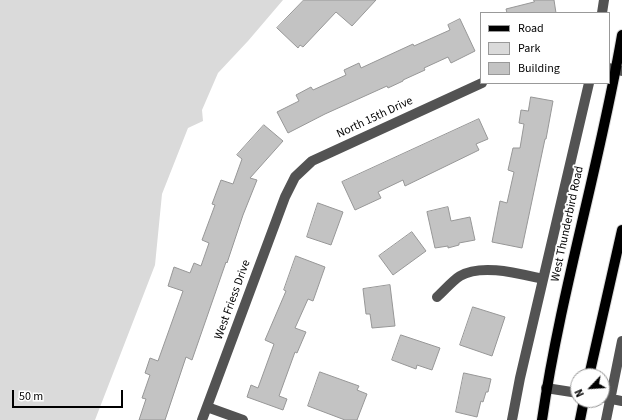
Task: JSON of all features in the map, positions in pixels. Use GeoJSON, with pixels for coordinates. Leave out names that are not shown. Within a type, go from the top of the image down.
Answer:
{"type":"FeatureCollection","features":[{"type":"Feature","properties":{"kind":"main road","name":"West Thunderbird Road"},"geometry":{"type":"LineString","coordinates":[[542,420],[546,388],[616,69],[622,35]]}},
{"type":"Feature","properties":{"kind":"main road"},"geometry":{"type":"LineString","coordinates":[[591,368],[622,230]]}},
{"type":"Feature","properties":{"kind":"main road"},"geometry":{"type":"LineString","coordinates":[[580,420],[582,408]]}},
{"type":"Feature","properties":{"kind":"street"},"geometry":{"type":"LineString","coordinates":[[602,12],[604,0]]}},
{"type":"Feature","properties":{"kind":"street","name":"North 15th Drive"},"geometry":{"type":"LineString","coordinates":[[288,189],[295,177],[312,161],[480,84]]}},
{"type":"Feature","properties":{"kind":"street","name":"West Thunderbird Road"},"geometry":{"type":"LineString","coordinates":[[512,420],[520,378],[589,84]]}},
{"type":"Feature","properties":{"kind":"street","name":"West Friess Drive"},"geometry":{"type":"LineString","coordinates":[[202,420],[288,189]]}},
{"type":"Feature","properties":{"kind":"street"},"geometry":{"type":"LineString","coordinates":[[437,297],[460,276],[482,270],[502,271],[543,279]]}},
{"type":"Feature","properties":{"kind":"street"},"geometry":{"type":"LineString","coordinates":[[610,384],[622,341]]}},
{"type":"Feature","properties":{"kind":"street"},"geometry":{"type":"LineString","coordinates":[[546,388],[570,392]]}},
{"type":"Feature","properties":{"kind":"street"},"geometry":{"type":"LineString","coordinates":[[610,399],[622,401]]}},
{"type":"Feature","properties":{"kind":"street"},"geometry":{"type":"LineString","coordinates":[[208,407],[243,420]]}},
{"type":"Feature","properties":{"kind":"street"},"geometry":{"type":"LineString","coordinates":[[606,408],[606,420]]}},
{"type":"Feature","properties":{"kind":"green space"},"geometry":{"type":"Polygon","coordinates":[[[0,0],[283,0],[218,73],[202,110],[203,121],[188,128],[162,194],[155,265],[95,420],[0,420],[0,0]]]}},
{"type":"Feature","properties":{"kind":"building"},"geometry":{"type":"Polygon","coordinates":[[[304,0],[376,0],[352,26],[336,12],[303,47],[300,45],[298,48],[277,28],[304,0]]]}},
{"type":"Feature","properties":{"kind":"building"},"geometry":{"type":"Polygon","coordinates":[[[534,0],[554,0],[556,12],[507,12],[506,9],[534,2],[534,0]]]}},
{"type":"Feature","properties":{"kind":"building"},"geometry":{"type":"Polygon","coordinates":[[[460,19],[475,51],[451,63],[448,57],[424,68],[425,70],[403,81],[388,88],[387,86],[325,114],[288,133],[277,112],[299,101],[296,95],[311,87],[313,90],[346,75],[344,70],[359,63],[361,68],[413,44],[414,46],[450,30],[448,25],[460,19]]]}},
{"type":"Feature","properties":{"kind":"building"},"geometry":{"type":"Polygon","coordinates":[[[531,97],[553,101],[522,248],[492,242],[500,201],[507,203],[514,172],[508,170],[513,148],[520,148],[524,124],[519,123],[521,110],[528,111],[531,97]]]}},
{"type":"Feature","properties":{"kind":"building"},"geometry":{"type":"Polygon","coordinates":[[[479,119],[488,139],[476,144],[479,150],[405,186],[403,180],[378,192],[381,198],[355,210],[342,182],[479,119]]]}},
{"type":"Feature","properties":{"kind":"building"},"geometry":{"type":"Polygon","coordinates":[[[264,125],[283,141],[250,178],[257,180],[243,215],[227,263],[226,262],[192,360],[186,357],[165,420],[139,420],[146,399],[142,398],[150,375],[145,373],[150,358],[158,361],[183,291],[168,286],[174,267],[190,273],[194,263],[201,266],[209,243],[202,240],[215,205],[212,204],[221,180],[233,184],[242,159],[237,155],[264,125]]]}},
{"type":"Feature","properties":{"kind":"building"},"geometry":{"type":"Polygon","coordinates":[[[318,203],[343,212],[331,245],[307,237],[318,203]]]}},
{"type":"Feature","properties":{"kind":"building"},"geometry":{"type":"Polygon","coordinates":[[[448,207],[451,221],[470,217],[475,240],[459,243],[459,245],[448,248],[448,246],[435,248],[427,212],[448,207]]]}},
{"type":"Feature","properties":{"kind":"building"},"geometry":{"type":"Polygon","coordinates":[[[412,232],[426,251],[393,275],[379,256],[412,232]]]}},
{"type":"Feature","properties":{"kind":"building"},"geometry":{"type":"Polygon","coordinates":[[[296,256],[325,267],[313,301],[308,299],[295,328],[306,332],[297,353],[295,352],[279,396],[287,399],[283,410],[247,397],[251,385],[258,388],[274,344],[265,340],[286,291],[284,290],[296,256]]]}},
{"type":"Feature","properties":{"kind":"building"},"geometry":{"type":"Polygon","coordinates":[[[390,285],[395,326],[372,328],[370,314],[366,314],[363,289],[390,285]]]}},
{"type":"Feature","properties":{"kind":"building"},"geometry":{"type":"Polygon","coordinates":[[[473,307],[505,317],[492,356],[460,345],[473,307]]]}},
{"type":"Feature","properties":{"kind":"building"},"geometry":{"type":"Polygon","coordinates":[[[401,335],[440,348],[432,370],[417,365],[416,369],[392,360],[401,335]]]}},
{"type":"Feature","properties":{"kind":"building"},"geometry":{"type":"Polygon","coordinates":[[[320,372],[359,386],[357,390],[367,394],[357,420],[345,420],[308,406],[320,372]]]}},
{"type":"Feature","properties":{"kind":"building"},"geometry":{"type":"Polygon","coordinates":[[[464,373],[491,379],[488,392],[486,392],[483,402],[481,401],[477,417],[456,412],[464,373]]]}}]}
